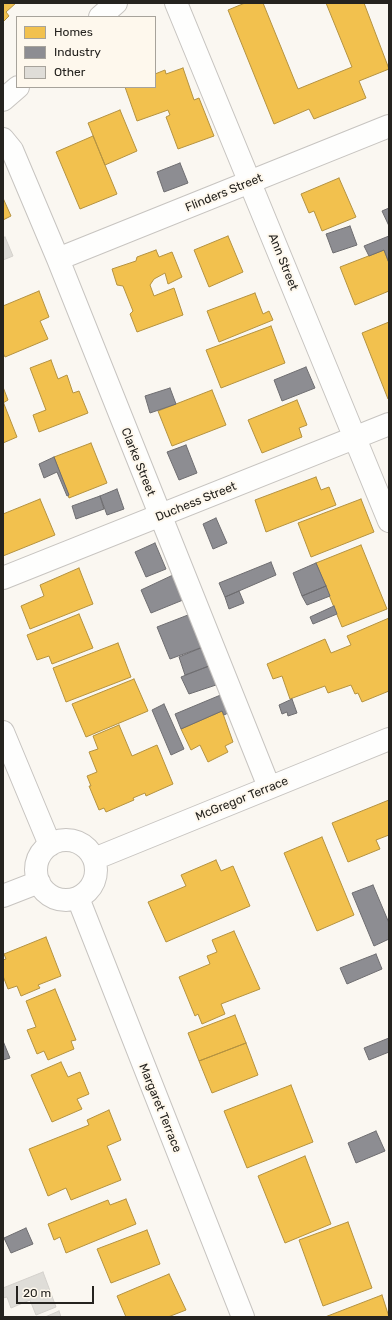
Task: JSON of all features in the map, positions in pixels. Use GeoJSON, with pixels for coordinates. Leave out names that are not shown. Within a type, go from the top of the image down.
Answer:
{"type":"FeatureCollection","features":[{"type":"Feature","properties":{"kind":"street"},"geometry":{"type":"LineString","coordinates":[[101,16],[116,3]]}},
{"type":"Feature","properties":{"kind":"street","name":"Ann Street"},"geometry":{"type":"LineString","coordinates":[[176,3],[389,520]]}},
{"type":"Feature","properties":{"kind":"street"},"geometry":{"type":"LineString","coordinates":[[3,100],[17,88]]}},
{"type":"Feature","properties":{"kind":"street","name":"Flinders Street"},"geometry":{"type":"LineString","coordinates":[[58,260],[389,126]]}},
{"type":"Feature","properties":{"kind":"street","name":"Clarke Street"},"geometry":{"type":"LineString","coordinates":[[3,138],[12,150],[58,260],[269,787]]}},
{"type":"Feature","properties":{"kind":"street","name":"Duchess Street"},"geometry":{"type":"LineString","coordinates":[[3,578],[389,424]]}},
{"type":"Feature","properties":{"kind":"street"},"geometry":{"type":"LineString","coordinates":[[3,732],[50,845]]}},
{"type":"Feature","properties":{"kind":"street","name":"McGregor Terrace"},"geometry":{"type":"LineString","coordinates":[[94,859],[389,739]]}},
{"type":"Feature","properties":{"kind":"street"},"geometry":{"type":"LineString","coordinates":[[70,840],[89,850],[94,859],[96,877],[86,893],[78,898],[69,900],[51,896],[38,882],[36,872],[38,861],[42,852],[50,845],[60,841],[70,840]]}},
{"type":"Feature","properties":{"kind":"street"},"geometry":{"type":"LineString","coordinates":[[3,896],[38,882]]}},
{"type":"Feature","properties":{"kind":"street","name":"Margaret Terrace"},"geometry":{"type":"LineString","coordinates":[[78,898],[243,1317]]}},
{"type":"Feature","properties":{"kind":"building: Homes"},"geometry":{"type":"Polygon","coordinates":[[[3,3],[16,3],[6,12],[9,16],[3,22],[3,3]]]}},
{"type":"Feature","properties":{"kind":"building: Homes"},"geometry":{"type":"Polygon","coordinates":[[[245,3],[263,3],[298,89],[352,67],[326,3],[364,3],[389,69],[359,81],[366,98],[314,119],[309,109],[274,124],[228,10],[245,3]]]}},
{"type":"Feature","properties":{"kind":"building: Homes"},"geometry":{"type":"Polygon","coordinates":[[[183,68],[194,100],[199,98],[214,136],[178,149],[166,117],[170,115],[168,110],[137,121],[125,88],[156,88],[156,74],[165,70],[166,74],[183,68]]]}},
{"type":"Feature","properties":{"kind":"building: Homes"},"geometry":{"type":"Polygon","coordinates":[[[120,110],[137,151],[105,165],[88,123],[120,110]]]}},
{"type":"Feature","properties":{"kind":"building: Homes"},"geometry":{"type":"Polygon","coordinates":[[[93,136],[117,194],[80,209],[56,152],[93,136]]]}},
{"type":"Feature","properties":{"kind":"building: Homes"},"geometry":{"type":"Polygon","coordinates":[[[339,178],[356,217],[322,231],[314,211],[309,213],[301,194],[339,178]]]}},
{"type":"Feature","properties":{"kind":"building: Homes"},"geometry":{"type":"Polygon","coordinates":[[[3,198],[11,216],[3,220],[3,198]]]}},
{"type":"Feature","properties":{"kind":"building: Homes"},"geometry":{"type":"Polygon","coordinates":[[[228,236],[243,272],[209,287],[194,250],[228,236]]]}},
{"type":"Feature","properties":{"kind":"building: Homes"},"geometry":{"type":"Polygon","coordinates":[[[156,250],[159,257],[172,252],[182,277],[168,284],[165,273],[154,279],[150,285],[154,296],[174,288],[183,315],[137,332],[130,314],[133,311],[123,286],[117,285],[112,269],[136,261],[137,257],[156,250]]]}},
{"type":"Feature","properties":{"kind":"building: Homes"},"geometry":{"type":"Polygon","coordinates":[[[384,250],[389,263],[389,291],[355,305],[340,267],[384,250]]]}},
{"type":"Feature","properties":{"kind":"building: Homes"},"geometry":{"type":"Polygon","coordinates":[[[39,291],[49,317],[40,321],[48,339],[5,357],[3,353],[3,306],[39,291]]]}},
{"type":"Feature","properties":{"kind":"building: Homes"},"geometry":{"type":"Polygon","coordinates":[[[255,293],[263,314],[269,311],[273,320],[219,342],[207,311],[255,293]]]}},
{"type":"Feature","properties":{"kind":"building: Homes"},"geometry":{"type":"Polygon","coordinates":[[[389,322],[389,399],[388,399],[362,333],[389,322]]]}},
{"type":"Feature","properties":{"kind":"building: Homes"},"geometry":{"type":"Polygon","coordinates":[[[271,326],[285,363],[221,388],[206,350],[271,326]]]}},
{"type":"Feature","properties":{"kind":"building: Homes"},"geometry":{"type":"Polygon","coordinates":[[[51,360],[58,379],[67,375],[73,393],[79,391],[88,413],[39,432],[33,415],[46,410],[30,368],[51,360]]]}},
{"type":"Feature","properties":{"kind":"building: Homes"},"geometry":{"type":"Polygon","coordinates":[[[3,387],[8,400],[3,403],[3,387]]]}},
{"type":"Feature","properties":{"kind":"building: Homes"},"geometry":{"type":"Polygon","coordinates":[[[212,390],[226,425],[172,446],[158,411],[212,390]]]}},
{"type":"Feature","properties":{"kind":"building: Homes"},"geometry":{"type":"Polygon","coordinates":[[[297,400],[307,425],[299,428],[302,437],[262,453],[248,420],[297,400]]]}},
{"type":"Feature","properties":{"kind":"building: Homes"},"geometry":{"type":"Polygon","coordinates":[[[4,404],[17,437],[3,443],[3,405],[4,404]]]}},
{"type":"Feature","properties":{"kind":"building: Homes"},"geometry":{"type":"Polygon","coordinates":[[[91,443],[107,483],[69,498],[54,457],[91,443]]]}},
{"type":"Feature","properties":{"kind":"building: Homes"},"geometry":{"type":"Polygon","coordinates":[[[316,477],[321,490],[329,487],[336,505],[266,532],[255,500],[316,477]]]}},
{"type":"Feature","properties":{"kind":"building: Homes"},"geometry":{"type":"Polygon","coordinates":[[[40,499],[55,535],[3,556],[3,514],[40,499]]]}},
{"type":"Feature","properties":{"kind":"building: Homes"},"geometry":{"type":"Polygon","coordinates":[[[361,499],[374,532],[311,557],[298,523],[361,499]]]}},
{"type":"Feature","properties":{"kind":"building: Homes"},"geometry":{"type":"Polygon","coordinates":[[[361,545],[387,609],[342,627],[316,563],[361,545]]]}},
{"type":"Feature","properties":{"kind":"building: Homes"},"geometry":{"type":"Polygon","coordinates":[[[79,568],[93,604],[30,629],[21,606],[44,596],[40,585],[79,568]]]}},
{"type":"Feature","properties":{"kind":"building: Homes"},"geometry":{"type":"Polygon","coordinates":[[[79,614],[93,648],[52,664],[49,656],[37,660],[27,635],[79,614]]]}},
{"type":"Feature","properties":{"kind":"building: Homes"},"geometry":{"type":"Polygon","coordinates":[[[389,618],[389,691],[362,702],[358,693],[355,694],[351,685],[328,693],[325,686],[290,699],[282,676],[273,679],[267,664],[325,639],[331,653],[351,645],[347,636],[389,618]]]}},
{"type":"Feature","properties":{"kind":"building: Homes"},"geometry":{"type":"Polygon","coordinates":[[[118,643],[131,677],[66,702],[53,668],[118,643]]]}},
{"type":"Feature","properties":{"kind":"building: Homes"},"geometry":{"type":"Polygon","coordinates":[[[134,679],[148,711],[86,737],[72,704],[134,679]]]}},
{"type":"Feature","properties":{"kind":"building: Homes"},"geometry":{"type":"Polygon","coordinates":[[[222,711],[233,742],[225,746],[228,752],[208,762],[200,745],[191,750],[181,729],[222,711]]]}},
{"type":"Feature","properties":{"kind":"building: Homes"},"geometry":{"type":"Polygon","coordinates":[[[119,725],[132,756],[157,745],[173,784],[146,796],[145,793],[133,798],[134,800],[106,812],[104,808],[99,810],[89,786],[91,786],[87,776],[97,772],[89,752],[98,749],[93,736],[119,725]]]}},
{"type":"Feature","properties":{"kind":"building: Homes"},"geometry":{"type":"Polygon","coordinates":[[[389,800],[389,835],[376,840],[380,849],[348,862],[332,823],[389,800]]]}},
{"type":"Feature","properties":{"kind":"building: Homes"},"geometry":{"type":"Polygon","coordinates":[[[322,837],[354,915],[317,931],[284,853],[322,837]]]}},
{"type":"Feature","properties":{"kind":"building: Homes"},"geometry":{"type":"Polygon","coordinates":[[[216,860],[221,871],[233,866],[250,906],[166,942],[148,902],[186,886],[181,875],[216,860]]]}},
{"type":"Feature","properties":{"kind":"building: Homes"},"geometry":{"type":"Polygon","coordinates":[[[234,931],[260,989],[221,1004],[225,1014],[202,1024],[198,1014],[195,1016],[179,977],[210,964],[207,956],[217,952],[212,940],[234,931]]]}},
{"type":"Feature","properties":{"kind":"building: Homes"},"geometry":{"type":"Polygon","coordinates":[[[46,937],[61,976],[38,985],[40,988],[21,996],[17,986],[8,989],[3,976],[3,960],[6,959],[4,954],[46,937]]]}},
{"type":"Feature","properties":{"kind":"building: Homes"},"geometry":{"type":"Polygon","coordinates":[[[55,989],[76,1040],[71,1041],[74,1049],[48,1060],[44,1051],[37,1054],[27,1030],[36,1027],[26,1001],[55,989]]]}},
{"type":"Feature","properties":{"kind":"building: Homes"},"geometry":{"type":"Polygon","coordinates":[[[235,1015],[246,1043],[199,1061],[188,1033],[235,1015]]]}},
{"type":"Feature","properties":{"kind":"building: Homes"},"geometry":{"type":"Polygon","coordinates":[[[246,1043],[258,1075],[212,1093],[199,1061],[246,1043]]]}},
{"type":"Feature","properties":{"kind":"building: Homes"},"geometry":{"type":"Polygon","coordinates":[[[61,1062],[68,1077],[80,1072],[89,1094],[77,1099],[82,1109],[52,1122],[31,1075],[61,1062]]]}},
{"type":"Feature","properties":{"kind":"building: Homes"},"geometry":{"type":"Polygon","coordinates":[[[291,1085],[313,1142],[247,1168],[224,1111],[291,1085]]]}},
{"type":"Feature","properties":{"kind":"building: Homes"},"geometry":{"type":"Polygon","coordinates":[[[109,1110],[121,1140],[107,1146],[121,1180],[71,1200],[66,1188],[48,1196],[29,1149],[89,1125],[87,1120],[109,1110]]]}},
{"type":"Feature","properties":{"kind":"building: Homes"},"geometry":{"type":"Polygon","coordinates":[[[305,1156],[331,1224],[285,1243],[258,1176],[305,1156]]]}},
{"type":"Feature","properties":{"kind":"building: Homes"},"geometry":{"type":"Polygon","coordinates":[[[126,1199],[136,1224],[66,1253],[60,1237],[54,1240],[48,1224],[108,1200],[110,1205],[126,1199]]]}},
{"type":"Feature","properties":{"kind":"building: Homes"},"geometry":{"type":"Polygon","coordinates":[[[348,1222],[372,1288],[323,1306],[299,1240],[348,1222]]]}},
{"type":"Feature","properties":{"kind":"building: Homes"},"geometry":{"type":"Polygon","coordinates":[[[147,1230],[160,1264],[111,1283],[97,1249],[147,1230]]]}},
{"type":"Feature","properties":{"kind":"building: Homes"},"geometry":{"type":"Polygon","coordinates":[[[169,1274],[186,1310],[168,1317],[126,1317],[117,1296],[169,1274]]]}},
{"type":"Feature","properties":{"kind":"building: Homes"},"geometry":{"type":"Polygon","coordinates":[[[382,1295],[389,1317],[325,1317],[382,1295]]]}},
{"type":"Feature","properties":{"kind":"building: Industry"},"geometry":{"type":"Polygon","coordinates":[[[180,163],[188,183],[164,192],[157,172],[180,163]]]}},
{"type":"Feature","properties":{"kind":"building: Industry"},"geometry":{"type":"Polygon","coordinates":[[[389,208],[389,226],[382,211],[389,208]]]}},
{"type":"Feature","properties":{"kind":"building: Industry"},"geometry":{"type":"Polygon","coordinates":[[[350,226],[357,245],[333,253],[326,234],[350,226]]]}},
{"type":"Feature","properties":{"kind":"building: Industry"},"geometry":{"type":"Polygon","coordinates":[[[389,236],[389,263],[384,250],[369,256],[364,246],[389,236]]]}},
{"type":"Feature","properties":{"kind":"building: Industry"},"geometry":{"type":"Polygon","coordinates":[[[306,367],[315,388],[282,401],[274,380],[306,367]]]}},
{"type":"Feature","properties":{"kind":"building: Industry"},"geometry":{"type":"Polygon","coordinates":[[[170,388],[176,404],[150,413],[145,396],[170,388]]]}},
{"type":"Feature","properties":{"kind":"building: Industry"},"geometry":{"type":"Polygon","coordinates":[[[186,445],[197,473],[179,480],[167,452],[186,445]]]}},
{"type":"Feature","properties":{"kind":"building: Industry"},"geometry":{"type":"Polygon","coordinates":[[[54,457],[69,495],[67,496],[57,472],[44,478],[39,464],[54,457]]]}},
{"type":"Feature","properties":{"kind":"building: Industry"},"geometry":{"type":"Polygon","coordinates":[[[117,489],[124,509],[107,515],[100,496],[117,489]]]}},
{"type":"Feature","properties":{"kind":"building: Industry"},"geometry":{"type":"Polygon","coordinates":[[[100,496],[104,509],[76,519],[72,506],[100,496]]]}},
{"type":"Feature","properties":{"kind":"building: Industry"},"geometry":{"type":"Polygon","coordinates":[[[216,518],[227,543],[213,549],[203,524],[216,518]]]}},
{"type":"Feature","properties":{"kind":"building: Industry"},"geometry":{"type":"Polygon","coordinates":[[[155,543],[166,569],[146,577],[135,552],[155,543]]]}},
{"type":"Feature","properties":{"kind":"building: Industry"},"geometry":{"type":"Polygon","coordinates":[[[271,562],[276,575],[225,597],[219,583],[271,562]]]}},
{"type":"Feature","properties":{"kind":"building: Industry"},"geometry":{"type":"Polygon","coordinates":[[[316,563],[326,586],[302,596],[293,573],[316,563]]]}},
{"type":"Feature","properties":{"kind":"building: Industry"},"geometry":{"type":"Polygon","coordinates":[[[173,575],[183,600],[151,613],[141,590],[173,575]]]}},
{"type":"Feature","properties":{"kind":"building: Industry"},"geometry":{"type":"Polygon","coordinates":[[[326,586],[330,596],[307,605],[302,596],[326,586]]]}},
{"type":"Feature","properties":{"kind":"building: Industry"},"geometry":{"type":"Polygon","coordinates":[[[239,591],[244,603],[229,609],[225,597],[239,591]]]}},
{"type":"Feature","properties":{"kind":"building: Industry"},"geometry":{"type":"Polygon","coordinates":[[[334,606],[337,614],[313,624],[310,617],[334,606]]]}},
{"type":"Feature","properties":{"kind":"building: Industry"},"geometry":{"type":"Polygon","coordinates":[[[188,615],[203,647],[170,659],[157,627],[188,615]]]}},
{"type":"Feature","properties":{"kind":"building: Industry"},"geometry":{"type":"Polygon","coordinates":[[[203,647],[209,666],[185,675],[179,657],[203,647]]]}},
{"type":"Feature","properties":{"kind":"building: Industry"},"geometry":{"type":"Polygon","coordinates":[[[209,666],[219,684],[189,694],[181,677],[209,666]]]}},
{"type":"Feature","properties":{"kind":"building: Industry"},"geometry":{"type":"Polygon","coordinates":[[[223,694],[230,712],[224,715],[222,711],[181,729],[175,714],[223,694]]]}},
{"type":"Feature","properties":{"kind":"building: Industry"},"geometry":{"type":"Polygon","coordinates":[[[292,699],[297,713],[288,716],[287,712],[282,714],[279,705],[292,699]]]}},
{"type":"Feature","properties":{"kind":"building: Industry"},"geometry":{"type":"Polygon","coordinates":[[[164,704],[184,749],[171,755],[152,710],[164,704]]]}},
{"type":"Feature","properties":{"kind":"building: Industry"},"geometry":{"type":"Polygon","coordinates":[[[373,885],[389,923],[389,939],[374,946],[352,893],[373,885]]]}},
{"type":"Feature","properties":{"kind":"building: Industry"},"geometry":{"type":"Polygon","coordinates":[[[376,954],[382,969],[347,984],[340,968],[376,954]]]}},
{"type":"Feature","properties":{"kind":"building: Industry"},"geometry":{"type":"Polygon","coordinates":[[[389,1038],[389,1052],[369,1060],[364,1048],[389,1038]]]}},
{"type":"Feature","properties":{"kind":"building: Industry"},"geometry":{"type":"Polygon","coordinates":[[[3,1041],[10,1058],[3,1060],[3,1041]]]}},
{"type":"Feature","properties":{"kind":"building: Industry"},"geometry":{"type":"Polygon","coordinates":[[[376,1131],[385,1151],[356,1163],[348,1143],[376,1131]]]}},
{"type":"Feature","properties":{"kind":"building: Industry"},"geometry":{"type":"Polygon","coordinates":[[[26,1228],[33,1244],[11,1253],[4,1238],[26,1228]]]}},
{"type":"Feature","properties":{"kind":"building: Other"},"geometry":{"type":"Polygon","coordinates":[[[5,237],[13,256],[3,260],[3,238],[5,237]]]}},
{"type":"Feature","properties":{"kind":"building: Other"},"geometry":{"type":"Polygon","coordinates":[[[43,1272],[56,1307],[36,1315],[30,1300],[11,1308],[7,1297],[3,1298],[3,1288],[43,1272]]]}},
{"type":"Feature","properties":{"kind":"building: Other"},"geometry":{"type":"Polygon","coordinates":[[[59,1311],[61,1317],[45,1317],[59,1311]]]}}]}
